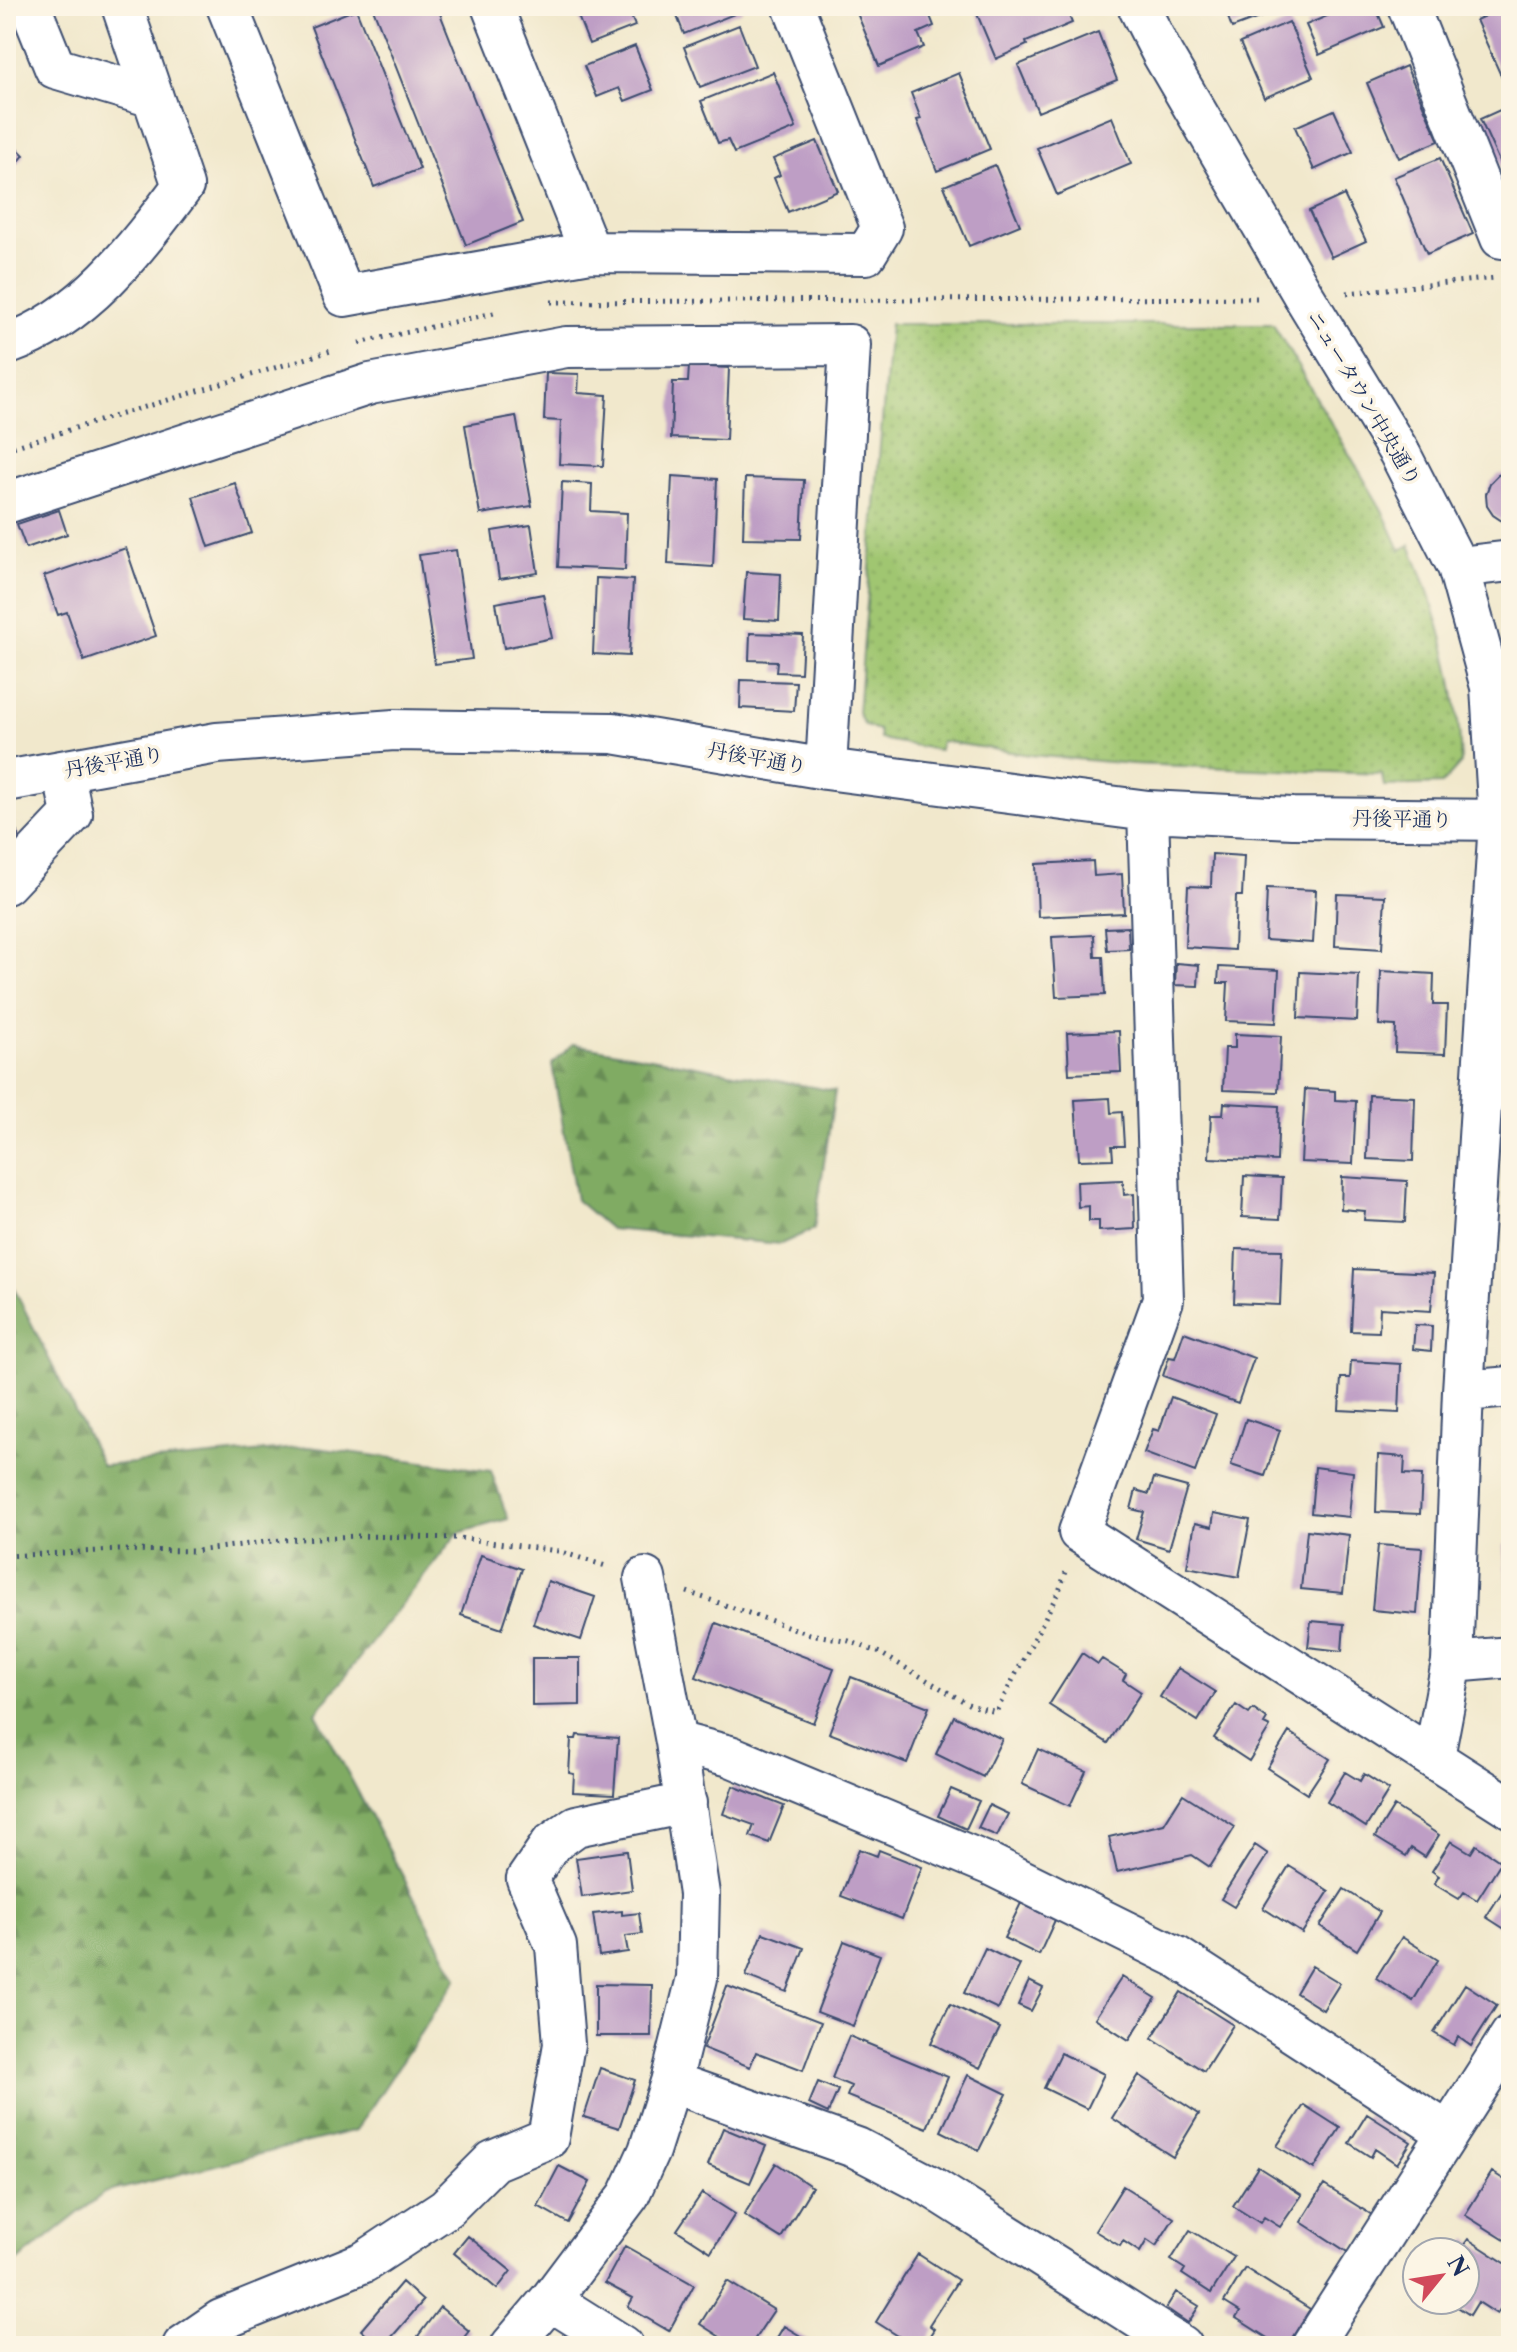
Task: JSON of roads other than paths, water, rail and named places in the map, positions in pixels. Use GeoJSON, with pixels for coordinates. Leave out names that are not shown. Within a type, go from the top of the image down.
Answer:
{"type":"FeatureCollection","features":[{"type":"Feature","properties":{"kind":"street"},"geometry":{"type":"LineString","coordinates":[[30,6],[55,68],[153,97]]}},
{"type":"Feature","properties":{"kind":"street"},"geometry":{"type":"LineString","coordinates":[[6,345],[34,335],[71,311],[133,254],[183,186],[122,6]]}},
{"type":"Feature","properties":{"kind":"street"},"geometry":{"type":"LineString","coordinates":[[227,6],[344,296],[590,252],[866,254],[882,228],[793,6]]}},
{"type":"Feature","properties":{"kind":"street"},"geometry":{"type":"LineString","coordinates":[[492,6],[590,252]]}},
{"type":"Feature","properties":{"kind":"street","name":"ニュータウン中央通り"},"geometry":{"type":"LineString","coordinates":[[1138,6],[1297,284],[1399,452],[1458,567],[1491,687],[1505,821],[1495,1122],[1463,1391],[1452,1662],[1434,1757]]}},
{"type":"Feature","properties":{"kind":"street"},"geometry":{"type":"LineString","coordinates":[[1408,6],[1501,238],[1511,237]]}},
{"type":"Feature","properties":{"kind":"street"},"geometry":{"type":"LineString","coordinates":[[6,503],[370,384],[566,347],[850,345],[826,769]]}},
{"type":"Feature","properties":{"kind":"street"},"geometry":{"type":"LineString","coordinates":[[1458,567],[1511,561]]}},
{"type":"Feature","properties":{"kind":"street","name":"丹後平通り"},"geometry":{"type":"LineString","coordinates":[[6,780],[217,743],[394,730],[613,733],[826,769],[1148,811],[1293,818],[1505,821]]}},
{"type":"Feature","properties":{"kind":"street"},"geometry":{"type":"LineString","coordinates":[[6,884],[72,814],[63,771]]}},
{"type":"Feature","properties":{"kind":"street"},"geometry":{"type":"LineString","coordinates":[[1148,811],[1163,1300],[1079,1532],[1511,1808]]}},
{"type":"Feature","properties":{"kind":"street"},"geometry":{"type":"LineString","coordinates":[[1463,1391],[1511,1387]]}},
{"type":"Feature","properties":{"kind":"street"},"geometry":{"type":"LineString","coordinates":[[511,2346],[550,2300],[629,2195],[649,2151],[671,2082],[697,1978],[699,1894],[676,1742],[645,1578]]}},
{"type":"Feature","properties":{"kind":"street"},"geometry":{"type":"LineString","coordinates":[[1452,1662],[1511,1657]]}},
{"type":"Feature","properties":{"kind":"street"},"geometry":{"type":"LineString","coordinates":[[676,1742],[730,1756],[991,1865],[1177,1957],[1447,2132]]}},
{"type":"Feature","properties":{"kind":"street"},"geometry":{"type":"LineString","coordinates":[[183,2346],[221,2320],[364,2262],[446,2208],[493,2161],[548,2138],[564,2044],[563,2030],[556,1946],[527,1879],[551,1844],[576,1826],[686,1803]]}},
{"type":"Feature","properties":{"kind":"street"},"geometry":{"type":"LineString","coordinates":[[1312,2346],[1511,2035]]}},
{"type":"Feature","properties":{"kind":"street"},"geometry":{"type":"LineString","coordinates":[[671,2082],[857,2148],[930,2186],[1182,2346]]}},
{"type":"Feature","properties":{"kind":"street"},"geometry":{"type":"LineString","coordinates":[[550,2300],[623,2346]]}}]}
